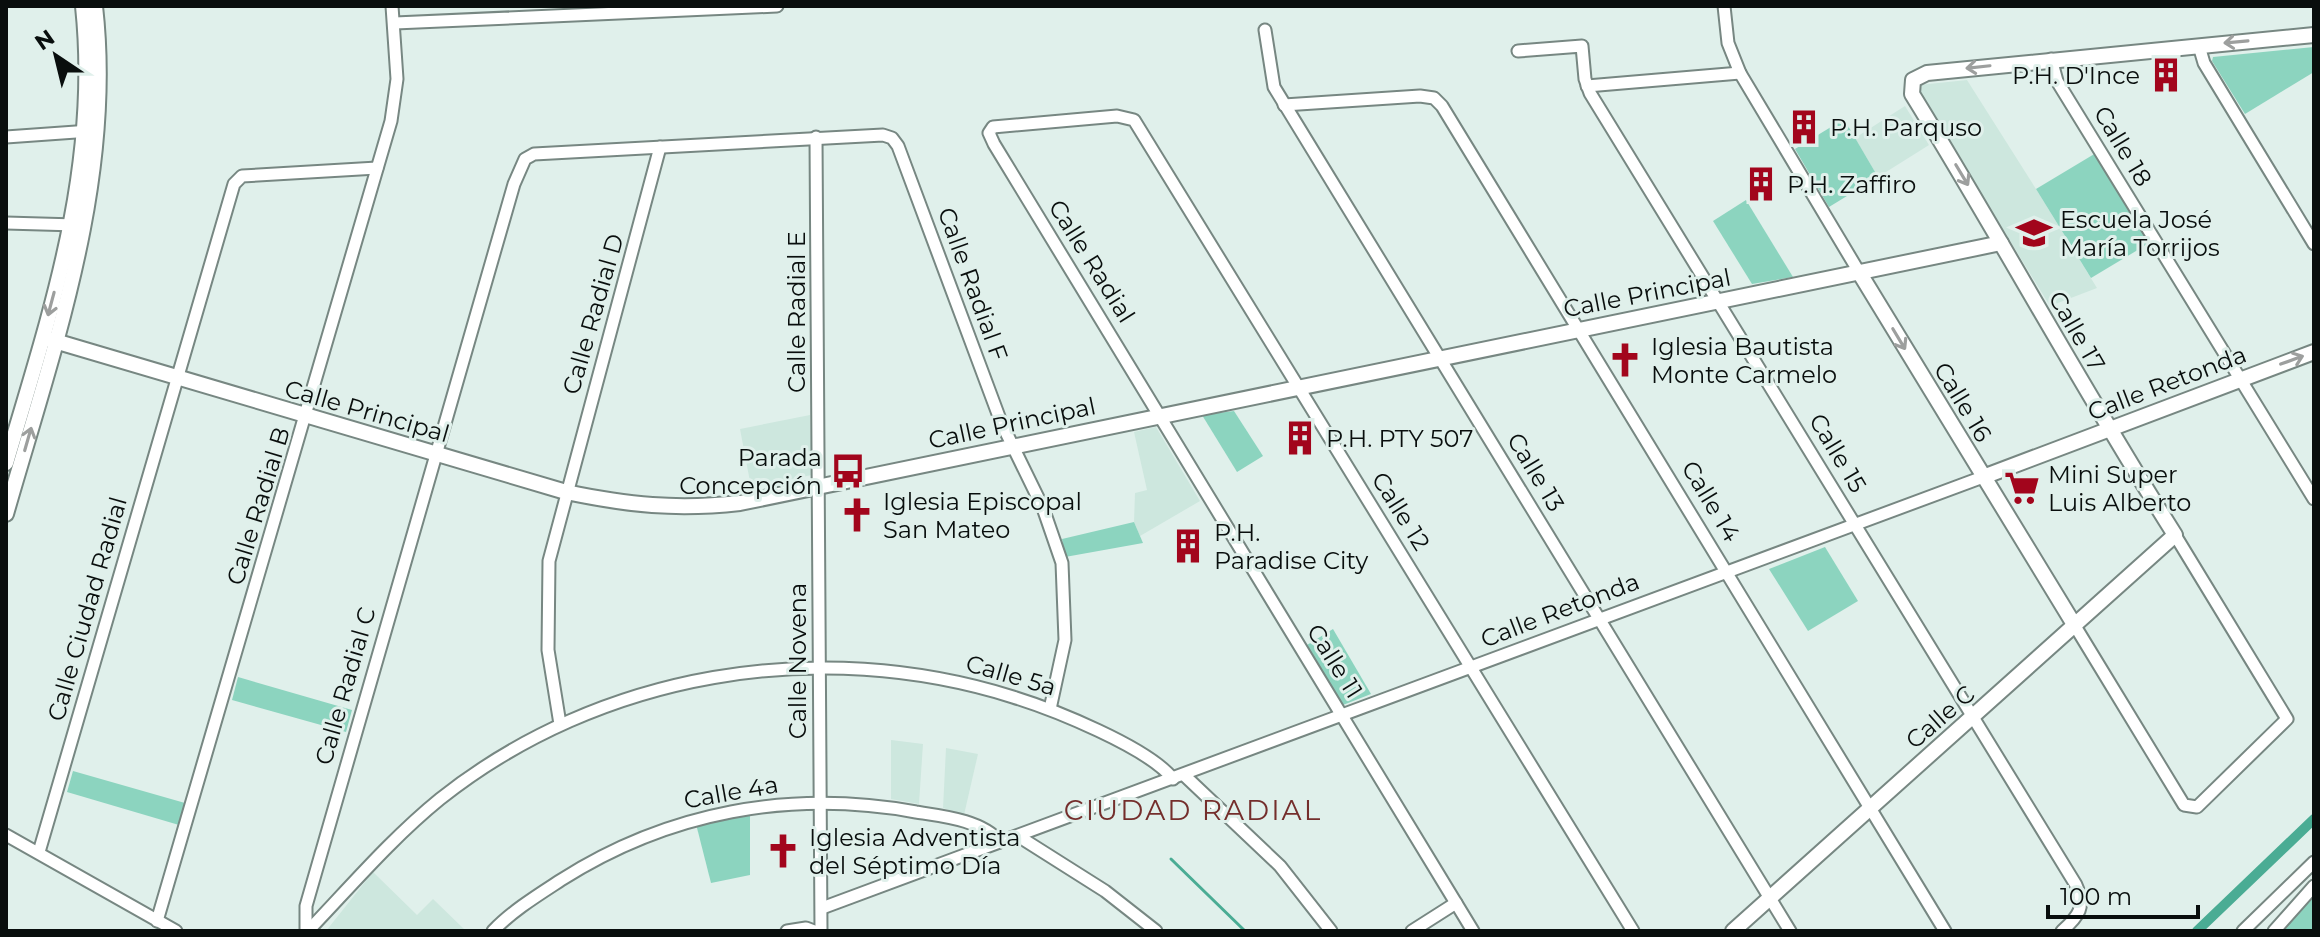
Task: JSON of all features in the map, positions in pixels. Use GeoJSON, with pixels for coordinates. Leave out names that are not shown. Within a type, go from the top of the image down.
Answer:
{"type":"FeatureCollection","features":[{"type":"Feature","properties":{"kind":"street"},"geometry":{"type":"LineString","coordinates":[[83,6],[90,132]]}},
{"type":"Feature","properties":{"kind":"street"},"geometry":{"type":"LineString","coordinates":[[6,514],[79,225],[90,132],[99,88],[95,6]]}},
{"type":"Feature","properties":{"kind":"street","name":"Calle Radial B"},"geometry":{"type":"LineString","coordinates":[[157,921],[308,416],[391,121],[397,79],[392,6]]}},
{"type":"Feature","properties":{"kind":"street"},"geometry":{"type":"LineString","coordinates":[[395,23],[524,11],[777,6]]}},
{"type":"Feature","properties":{"kind":"street","name":"Calle 16"},"geometry":{"type":"LineString","coordinates":[[1724,6],[1728,43],[1740,73],[1983,477],[2189,809]]}},
{"type":"Feature","properties":{"kind":"street","name":"Calle 13"},"geometry":{"type":"LineString","coordinates":[[1265,30],[1270,79],[1284,105],[1790,931]]}},
{"type":"Feature","properties":{"kind":"street"},"geometry":{"type":"LineString","coordinates":[[2051,59],[2314,35]]}},
{"type":"Feature","properties":{"kind":"street","name":"Calle 15"},"geometry":{"type":"LineString","coordinates":[[1518,51],[1582,46],[1587,86],[1974,716],[2082,898],[2081,912],[2062,931]]}},
{"type":"Feature","properties":{"kind":"street"},"geometry":{"type":"LineString","coordinates":[[2199,46],[2204,63],[2314,244]]}},
{"type":"Feature","properties":{"kind":"street","name":"Calle 17"},"geometry":{"type":"LineString","coordinates":[[2051,59],[1927,73],[1911,84],[1912,94],[2108,429],[2287,719],[2197,807],[2189,809]]}},
{"type":"Feature","properties":{"kind":"street","name":"Calle 18"},"geometry":{"type":"LineString","coordinates":[[2051,59],[2057,81],[2314,499]]}},
{"type":"Feature","properties":{"kind":"street"},"geometry":{"type":"LineString","coordinates":[[1587,86],[1740,73]]}},
{"type":"Feature","properties":{"kind":"street","name":"Calle 14"},"geometry":{"type":"LineString","coordinates":[[1284,105],[1434,98],[1580,329],[1945,931]]}},
{"type":"Feature","properties":{"kind":"street","name":"Calle Radial"},"geometry":{"type":"LineString","coordinates":[[1127,116],[998,124],[990,130],[994,144],[1161,415]]}},
{"type":"Feature","properties":{"kind":"street","name":"Calle 12"},"geometry":{"type":"LineString","coordinates":[[1127,116],[1139,127],[1633,931]]}},
{"type":"Feature","properties":{"kind":"street"},"geometry":{"type":"LineString","coordinates":[[6,137],[90,132]]}},
{"type":"Feature","properties":{"kind":"street","name":"Calle Radial F"},"geometry":{"type":"LineString","coordinates":[[816,137],[883,135],[892,138],[898,146],[1001,422],[1043,508],[1062,563],[1065,640],[1050,709]]}},
{"type":"Feature","properties":{"kind":"street"},"geometry":{"type":"LineString","coordinates":[[436,454],[514,184],[525,159],[534,154],[816,137]]}},
{"type":"Feature","properties":{"kind":"street","name":"Calle Radial E"},"geometry":{"type":"LineString","coordinates":[[816,137],[819,486]]}},
{"type":"Feature","properties":{"kind":"street","name":"Calle Radial D"},"geometry":{"type":"LineString","coordinates":[[560,724],[548,650],[546,605],[549,561],[660,147]]}},
{"type":"Feature","properties":{"kind":"street","name":"Calle Ciudad Radial"},"geometry":{"type":"LineString","coordinates":[[39,852],[237,178],[377,168]]}},
{"type":"Feature","properties":{"kind":"street"},"geometry":{"type":"LineString","coordinates":[[6,223],[79,225]]}},
{"type":"Feature","properties":{"kind":"street","name":"Calle Principal"},"geometry":{"type":"LineString","coordinates":[[49,339],[566,492],[627,505],[678,508],[740,503],[2001,243]]}},
{"type":"Feature","properties":{"kind":"street"},"geometry":{"type":"LineString","coordinates":[[6,463],[49,339]]}},
{"type":"Feature","properties":{"kind":"street","name":"Calle Retonda"},"geometry":{"type":"LineString","coordinates":[[822,908],[2314,352]]}},
{"type":"Feature","properties":{"kind":"street","name":"Calle 11"},"geometry":{"type":"LineString","coordinates":[[1161,415],[1473,931]]}},
{"type":"Feature","properties":{"kind":"street","name":"Calle Radial C"},"geometry":{"type":"LineString","coordinates":[[307,931],[306,906],[436,454]]}},
{"type":"Feature","properties":{"kind":"street","name":"Calle Novena"},"geometry":{"type":"LineString","coordinates":[[819,486],[821,931]]}},
{"type":"Feature","properties":{"kind":"street","name":"Calle C"},"geometry":{"type":"LineString","coordinates":[[1733,931],[2175,535]]}},
{"type":"Feature","properties":{"kind":"street","name":"Calle 5a"},"geometry":{"type":"LineString","coordinates":[[307,931],[411,823],[506,754],[560,724],[695,680],[761,669],[819,666],[922,675],[1050,709],[1110,737],[1178,777],[1280,866],[1331,931]]}},
{"type":"Feature","properties":{"kind":"street","name":"Calle 4a"},"geometry":{"type":"LineString","coordinates":[[493,931],[546,890],[598,857],[644,835],[716,813],[819,802],[890,807],[943,817],[991,833],[1000,842]]}},
{"type":"Feature","properties":{"kind":"street"},"geometry":{"type":"LineString","coordinates":[[6,835],[176,931]]}},
{"type":"Feature","properties":{"kind":"street"},"geometry":{"type":"LineString","coordinates":[[1018,836],[1105,891],[1156,931]]}},
{"type":"Feature","properties":{"kind":"street"},"geometry":{"type":"LineString","coordinates":[[2243,931],[2312,864]]}},
{"type":"Feature","properties":{"kind":"street"},"geometry":{"type":"LineString","coordinates":[[2274,931],[2314,886]]}},
{"type":"Feature","properties":{"kind":"street"},"geometry":{"type":"LineString","coordinates":[[1412,931],[1456,903]]}},
{"type":"Feature","properties":{"kind":"street"},"geometry":{"type":"LineString","coordinates":[[787,931],[806,928],[814,931]]}},
{"type":"Feature","properties":{"kind":"shaded area","name":"Escuela José María Torrijos"},"geometry":{"type":"Polygon","coordinates":[[[1967,80],[2097,288],[2050,306],[1918,91],[1919,85],[1967,80]]]}},
{"type":"Feature","properties":{"kind":"shaded area"},"geometry":{"type":"Polygon","coordinates":[[[1905,106],[1929,145],[1878,177],[1855,138],[1905,106]]]}},
{"type":"Feature","properties":{"kind":"shaded area"},"geometry":{"type":"Polygon","coordinates":[[[810,415],[812,475],[751,487],[740,429],[810,415]]]}},
{"type":"Feature","properties":{"kind":"shaded area"},"geometry":{"type":"Polygon","coordinates":[[[1156,427],[1200,501],[1140,536],[1134,522],[1135,493],[1147,490],[1134,432],[1156,427]]]}},
{"type":"Feature","properties":{"kind":"shaded area"},"geometry":{"type":"Polygon","coordinates":[[[891,740],[923,744],[919,804],[891,799],[891,740]]]}},
{"type":"Feature","properties":{"kind":"shaded area"},"geometry":{"type":"Polygon","coordinates":[[[946,748],[978,754],[964,815],[943,808],[946,748]]]}},
{"type":"Feature","properties":{"kind":"shaded area"},"geometry":{"type":"Polygon","coordinates":[[[373,872],[417,915],[433,899],[466,931],[326,931],[373,872]]]}},
{"type":"Feature","properties":{"kind":"green space"},"geometry":{"type":"Polygon","coordinates":[[[2314,47],[2314,72],[2245,114],[2212,61],[2213,57],[2314,47]]]}},
{"type":"Feature","properties":{"kind":"green space"},"geometry":{"type":"Polygon","coordinates":[[[1844,119],[1878,177],[1829,207],[1795,149],[1844,119]]]}},
{"type":"Feature","properties":{"kind":"green space"},"geometry":{"type":"Polygon","coordinates":[[[2096,153],[2151,242],[2091,278],[2036,189],[2096,153]]]}},
{"type":"Feature","properties":{"kind":"green space"},"geometry":{"type":"Polygon","coordinates":[[[1746,200],[1793,277],[1752,284],[1713,221],[1746,200]]]}},
{"type":"Feature","properties":{"kind":"green space"},"geometry":{"type":"Polygon","coordinates":[[[1234,411],[1263,456],[1237,472],[1202,415],[1234,411]]]}},
{"type":"Feature","properties":{"kind":"green space"},"geometry":{"type":"Polygon","coordinates":[[[1134,522],[1143,543],[1065,557],[1062,539],[1134,522]]]}},
{"type":"Feature","properties":{"kind":"green space"},"geometry":{"type":"Polygon","coordinates":[[[1825,547],[1858,601],[1808,631],[1769,569],[1825,547]]]}},
{"type":"Feature","properties":{"kind":"green space"},"geometry":{"type":"Polygon","coordinates":[[[1333,629],[1371,694],[1343,705],[1307,645],[1333,629]]]}},
{"type":"Feature","properties":{"kind":"green space"},"geometry":{"type":"Polygon","coordinates":[[[238,677],[352,710],[346,732],[232,700],[238,677]]]}},
{"type":"Feature","properties":{"kind":"green space"},"geometry":{"type":"Polygon","coordinates":[[[73,771],[185,803],[179,825],[67,792],[73,771]]]}},
{"type":"Feature","properties":{"kind":"green space"},"geometry":{"type":"Polygon","coordinates":[[[750,815],[750,875],[711,883],[696,824],[750,815]]]}},
{"type":"Feature","properties":{"kind":"green space"},"geometry":{"type":"Polygon","coordinates":[[[2314,891],[2314,931],[2278,931],[2314,891]]]}},
{"type":"Feature","properties":{"kind":"waterway"},"geometry":{"type":"LineString","coordinates":[[2197,931],[2314,819]]}},
{"type":"Feature","properties":{"kind":"waterway"},"geometry":{"type":"LineString","coordinates":[[1171,859],[1245,931]]}},
{"type":"Feature","properties":{"kind":"place","name":"P.H. D'Ince"},"geometry":{"type":"Point","coordinates":[2166,75]}},
{"type":"Feature","properties":{"kind":"place","name":"P.H. Parquso"},"geometry":{"type":"Point","coordinates":[1804,127]}},
{"type":"Feature","properties":{"kind":"place","name":"P.H. Zaffiro"},"geometry":{"type":"Point","coordinates":[1761,184]}},
{"type":"Feature","properties":{"kind":"place","name":"Escuela José María Torrijos"},"geometry":{"type":"Point","coordinates":[2034,233]}},
{"type":"Feature","properties":{"kind":"place","name":"Iglesia Bautista Monte Carmelo"},"geometry":{"type":"Point","coordinates":[1625,360]}},
{"type":"Feature","properties":{"kind":"place","name":"P.H. PTY 507"},"geometry":{"type":"Point","coordinates":[1300,438]}},
{"type":"Feature","properties":{"kind":"place","name":"Parada Concepción"},"geometry":{"type":"Point","coordinates":[848,471]}},
{"type":"Feature","properties":{"kind":"place","name":"Mini Super Luis Alberto"},"geometry":{"type":"Point","coordinates":[2022,488]}},
{"type":"Feature","properties":{"kind":"place","name":"Iglesia Episcopal San Mateo"},"geometry":{"type":"Point","coordinates":[857,515]}},
{"type":"Feature","properties":{"kind":"place","name":"P.H. Paradise City"},"geometry":{"type":"Point","coordinates":[1188,546]}},
{"type":"Feature","properties":{"kind":"place","name":"Iglesia Adventista del Séptimo Día"},"geometry":{"type":"Point","coordinates":[783,851]}},
{"type":"Feature","properties":{"kind":"district","name":"CIUDAD RADIAL"},"geometry":{"type":"Point","coordinates":[1193,810]}}]}
